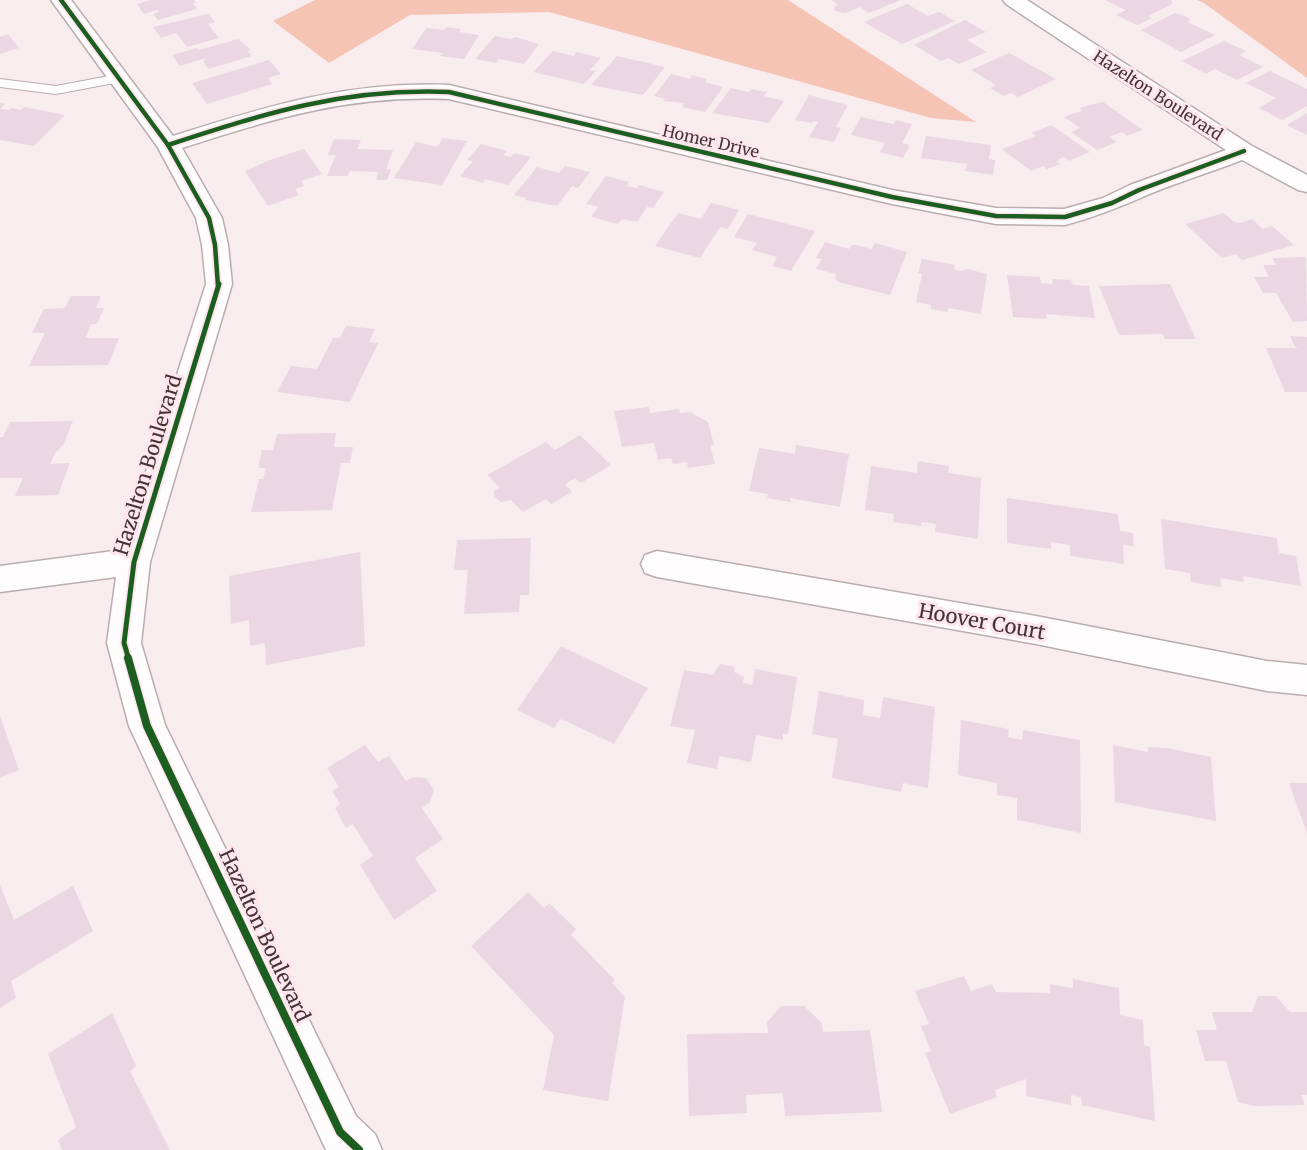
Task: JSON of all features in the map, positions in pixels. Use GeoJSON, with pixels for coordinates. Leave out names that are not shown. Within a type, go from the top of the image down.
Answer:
{"type":"FeatureCollection","features":[{"type":"Feature","properties":{"kind":"street","name":"Hazelton Boulevard"},"geometry":{"type":"LineString","coordinates":[[61,0],[168,145],[208,218],[216,245],[219,284],[134,562],[124,643],[147,726],[340,1132],[359,1150]]}},
{"type":"Feature","properties":{"kind":"street","name":"Hazelton Boulevard"},"geometry":{"type":"LineString","coordinates":[[1013,0],[1244,151],[1307,185]]}},
{"type":"Feature","properties":{"kind":"street","name":"Homer Drive"},"geometry":{"type":"LineString","coordinates":[[168,145],[252,118],[330,98],[408,90],[449,92],[892,197],[996,216],[1065,217],[1112,203],[1139,190],[1244,151]]}},
{"type":"Feature","properties":{"kind":"street"},"geometry":{"type":"LineString","coordinates":[[0,579],[134,562]]}},
{"type":"Feature","properties":{"kind":"street","name":"Hoover Court"},"geometry":{"type":"LineString","coordinates":[[657,564],[1036,630],[1267,676],[1307,680]]}},
{"type":"Feature","properties":{"kind":"lane"},"geometry":{"type":"LineString","coordinates":[[0,83],[56,90],[120,78]]}},
{"type":"Feature","properties":{"kind":"shaded area"},"geometry":{"type":"Polygon","coordinates":[[[315,0],[788,0],[976,122],[931,118],[549,12],[410,15],[329,63],[273,21],[315,0]]]}},
{"type":"Feature","properties":{"kind":"shaded area"},"geometry":{"type":"Polygon","coordinates":[[[1197,0],[1307,0],[1307,78],[1204,3],[1197,0]]]}},
{"type":"Feature","properties":{"kind":"building"},"geometry":{"type":"Polygon","coordinates":[[[151,0],[194,0],[196,3],[193,3],[197,9],[158,20],[153,14],[159,12],[157,10],[144,14],[137,4],[151,0]]]}},
{"type":"Feature","properties":{"kind":"building"},"geometry":{"type":"Polygon","coordinates":[[[831,0],[901,0],[869,13],[860,7],[846,13],[834,10],[835,6],[839,5],[831,0]]]}},
{"type":"Feature","properties":{"kind":"building"},"geometry":{"type":"Polygon","coordinates":[[[1105,0],[1171,0],[1173,4],[1148,16],[1152,18],[1137,25],[1116,15],[1126,10],[1105,0]]]}},
{"type":"Feature","properties":{"kind":"building"},"geometry":{"type":"Polygon","coordinates":[[[907,4],[928,16],[939,12],[955,21],[902,44],[864,22],[907,4]]]}},
{"type":"Feature","properties":{"kind":"building"},"geometry":{"type":"Polygon","coordinates":[[[1175,13],[1190,18],[1188,22],[1215,35],[1181,52],[1141,30],[1175,13]]]}},
{"type":"Feature","properties":{"kind":"building"},"geometry":{"type":"Polygon","coordinates":[[[208,14],[215,22],[208,24],[219,38],[187,47],[176,33],[161,38],[153,27],[208,14]]]}},
{"type":"Feature","properties":{"kind":"building"},"geometry":{"type":"Polygon","coordinates":[[[965,20],[986,32],[967,40],[987,52],[959,64],[948,58],[941,61],[914,45],[965,20]]]}},
{"type":"Feature","properties":{"kind":"building"},"geometry":{"type":"Polygon","coordinates":[[[447,27],[461,29],[459,32],[479,35],[464,59],[440,56],[443,53],[412,49],[426,28],[445,30],[447,27]]]}},
{"type":"Feature","properties":{"kind":"building"},"geometry":{"type":"Polygon","coordinates":[[[8,34],[19,48],[0,54],[0,37],[8,34]]]}},
{"type":"Feature","properties":{"kind":"building"},"geometry":{"type":"Polygon","coordinates":[[[495,36],[510,39],[516,37],[539,44],[524,64],[499,59],[496,63],[475,59],[495,36]]]}},
{"type":"Feature","properties":{"kind":"building"},"geometry":{"type":"Polygon","coordinates":[[[238,39],[251,50],[247,51],[252,56],[208,69],[203,61],[206,58],[180,66],[172,55],[197,48],[199,50],[238,39]]]}},
{"type":"Feature","properties":{"kind":"building"},"geometry":{"type":"Polygon","coordinates":[[[1224,41],[1246,51],[1239,55],[1263,67],[1237,80],[1215,69],[1206,74],[1182,61],[1224,41]]]}},
{"type":"Feature","properties":{"kind":"building"},"geometry":{"type":"Polygon","coordinates":[[[553,51],[574,56],[576,52],[601,58],[590,70],[596,71],[584,84],[533,72],[553,51]]]}},
{"type":"Feature","properties":{"kind":"building"},"geometry":{"type":"Polygon","coordinates":[[[1009,53],[1056,79],[1018,97],[1011,93],[1004,96],[990,88],[996,85],[971,70],[1009,53]]]}},
{"type":"Feature","properties":{"kind":"building"},"geometry":{"type":"Polygon","coordinates":[[[617,56],[665,67],[643,95],[591,85],[617,56]]]}},
{"type":"Feature","properties":{"kind":"building"},"geometry":{"type":"Polygon","coordinates":[[[269,60],[281,74],[268,78],[272,84],[207,104],[192,83],[269,60]]]}},
{"type":"Feature","properties":{"kind":"building"},"geometry":{"type":"Polygon","coordinates":[[[1270,71],[1307,89],[1307,106],[1282,120],[1259,108],[1276,98],[1246,83],[1270,71]]]}},
{"type":"Feature","properties":{"kind":"building"},"geometry":{"type":"Polygon","coordinates":[[[671,74],[690,79],[692,75],[707,79],[705,82],[723,87],[705,112],[682,107],[684,103],[663,101],[665,99],[654,96],[671,74]]]}},
{"type":"Feature","properties":{"kind":"building"},"geometry":{"type":"Polygon","coordinates":[[[731,88],[749,92],[752,89],[767,92],[764,96],[784,101],[769,123],[712,113],[731,88]]]}},
{"type":"Feature","properties":{"kind":"building"},"geometry":{"type":"Polygon","coordinates":[[[809,95],[848,105],[836,127],[841,128],[834,142],[809,137],[818,122],[795,120],[809,95]]]}},
{"type":"Feature","properties":{"kind":"building"},"geometry":{"type":"Polygon","coordinates":[[[1103,102],[1143,130],[1127,136],[1122,132],[1109,137],[1117,142],[1097,150],[1071,132],[1080,128],[1064,117],[1081,111],[1080,108],[1103,102]]]}},
{"type":"Feature","properties":{"kind":"building"},"geometry":{"type":"Polygon","coordinates":[[[24,107],[65,115],[34,146],[0,140],[0,109],[21,110],[24,107]]]}},
{"type":"Feature","properties":{"kind":"building"},"geometry":{"type":"Polygon","coordinates":[[[1307,113],[1307,135],[1287,125],[1307,113]]]}},
{"type":"Feature","properties":{"kind":"building"},"geometry":{"type":"Polygon","coordinates":[[[861,117],[894,124],[896,120],[912,124],[902,143],[910,145],[903,158],[880,152],[885,143],[851,135],[861,117]]]}},
{"type":"Feature","properties":{"kind":"building"},"geometry":{"type":"Polygon","coordinates":[[[1051,125],[1090,152],[1069,161],[1064,157],[1056,161],[1060,164],[1047,169],[1043,166],[1031,171],[1002,149],[1036,136],[1031,133],[1051,125]]]}},
{"type":"Feature","properties":{"kind":"building"},"geometry":{"type":"Polygon","coordinates":[[[926,136],[991,145],[989,159],[995,160],[993,175],[965,171],[967,164],[921,158],[926,136]]]}},
{"type":"Feature","properties":{"kind":"building"},"geometry":{"type":"Polygon","coordinates":[[[443,138],[467,141],[442,185],[394,178],[416,142],[437,147],[443,138]]]}},
{"type":"Feature","properties":{"kind":"building"},"geometry":{"type":"Polygon","coordinates":[[[334,139],[361,140],[357,149],[393,150],[386,169],[391,170],[387,180],[376,180],[378,172],[350,171],[348,176],[327,176],[336,155],[328,155],[334,139]]]}},
{"type":"Feature","properties":{"kind":"building"},"geometry":{"type":"Polygon","coordinates":[[[481,144],[507,151],[503,155],[511,157],[514,153],[531,157],[508,185],[485,179],[483,183],[460,176],[473,161],[467,160],[481,144]]]}},
{"type":"Feature","properties":{"kind":"building"},"geometry":{"type":"Polygon","coordinates":[[[304,149],[322,174],[301,181],[304,186],[295,189],[299,195],[268,206],[245,171],[304,149]]]}},
{"type":"Feature","properties":{"kind":"building"},"geometry":{"type":"Polygon","coordinates":[[[565,166],[590,172],[578,188],[572,186],[557,206],[525,200],[526,198],[514,195],[537,167],[559,173],[565,166]]]}},
{"type":"Feature","properties":{"kind":"building"},"geometry":{"type":"Polygon","coordinates":[[[606,176],[629,182],[627,186],[637,188],[639,185],[664,192],[653,208],[647,207],[637,222],[622,219],[618,224],[591,217],[598,207],[586,204],[606,176]]]}},
{"type":"Feature","properties":{"kind":"building"},"geometry":{"type":"Polygon","coordinates":[[[711,203],[739,210],[728,229],[720,227],[700,258],[655,246],[678,213],[701,219],[711,203]]]}},
{"type":"Feature","properties":{"kind":"building"},"geometry":{"type":"Polygon","coordinates":[[[1224,213],[1234,222],[1240,223],[1252,219],[1263,229],[1272,226],[1294,245],[1242,260],[1236,254],[1222,258],[1185,224],[1224,213]]]}},
{"type":"Feature","properties":{"kind":"building"},"geometry":{"type":"Polygon","coordinates":[[[748,214],[815,231],[791,271],[772,266],[777,257],[752,250],[757,243],[734,237],[748,214]]]}},
{"type":"Feature","properties":{"kind":"building"},"geometry":{"type":"Polygon","coordinates":[[[825,242],[849,249],[851,245],[856,245],[872,249],[875,243],[907,252],[890,295],[838,282],[835,278],[836,274],[816,269],[822,259],[816,258],[825,242]]]}},
{"type":"Feature","properties":{"kind":"building"},"geometry":{"type":"Polygon","coordinates":[[[1306,257],[1307,321],[1293,322],[1276,293],[1263,293],[1254,277],[1269,277],[1263,265],[1276,265],[1272,258],[1306,257]]]}},
{"type":"Feature","properties":{"kind":"building"},"geometry":{"type":"Polygon","coordinates":[[[922,259],[955,265],[954,270],[967,269],[987,274],[981,314],[948,308],[948,312],[931,309],[931,305],[916,302],[922,274],[918,273],[922,259]]]}},
{"type":"Feature","properties":{"kind":"building"},"geometry":{"type":"Polygon","coordinates":[[[1007,275],[1040,277],[1041,283],[1053,284],[1052,279],[1071,280],[1073,285],[1089,286],[1095,318],[1046,314],[1047,319],[1013,317],[1007,275]]]}},
{"type":"Feature","properties":{"kind":"building"},"geometry":{"type":"Polygon","coordinates":[[[1170,284],[1196,339],[1165,339],[1163,334],[1119,335],[1099,286],[1170,284]]]}},
{"type":"Feature","properties":{"kind":"building"},"geometry":{"type":"Polygon","coordinates":[[[71,296],[101,296],[96,308],[104,308],[97,324],[91,324],[85,338],[119,338],[108,365],[29,366],[45,333],[32,333],[44,309],[65,308],[71,296]]]}},
{"type":"Feature","properties":{"kind":"building"},"geometry":{"type":"Polygon","coordinates":[[[346,326],[375,329],[369,342],[378,343],[350,402],[277,392],[291,366],[317,369],[333,338],[340,338],[346,326]]]}},
{"type":"Feature","properties":{"kind":"building"},"geometry":{"type":"Polygon","coordinates":[[[1290,336],[1307,337],[1307,392],[1285,392],[1266,348],[1299,348],[1295,347],[1290,336]]]}},
{"type":"Feature","properties":{"kind":"building"},"geometry":{"type":"Polygon","coordinates":[[[649,407],[650,413],[679,409],[680,413],[690,412],[708,422],[714,445],[710,445],[715,464],[688,468],[687,462],[673,464],[671,458],[658,460],[654,443],[622,447],[614,411],[649,407]]]}},
{"type":"Feature","properties":{"kind":"building"},"geometry":{"type":"Polygon","coordinates":[[[73,421],[64,443],[56,451],[50,464],[70,463],[58,495],[15,496],[23,478],[0,478],[0,437],[3,437],[10,422],[73,421]]]}},
{"type":"Feature","properties":{"kind":"building"},"geometry":{"type":"Polygon","coordinates":[[[336,433],[334,447],[353,447],[350,463],[341,463],[332,510],[251,512],[259,479],[263,479],[266,468],[258,468],[262,450],[273,450],[277,434],[336,433]]]}},
{"type":"Feature","properties":{"kind":"building"},"geometry":{"type":"Polygon","coordinates":[[[580,435],[611,465],[581,483],[575,478],[565,484],[572,492],[551,504],[546,499],[523,512],[511,500],[501,502],[494,496],[494,491],[500,488],[487,475],[546,442],[555,450],[580,435]]]}},
{"type":"Feature","properties":{"kind":"building"},"geometry":{"type":"Polygon","coordinates":[[[796,445],[849,454],[840,507],[790,498],[790,502],[767,498],[768,494],[749,491],[759,448],[795,454],[796,445]]]}},
{"type":"Feature","properties":{"kind":"building"},"geometry":{"type":"Polygon","coordinates":[[[918,461],[949,466],[948,473],[981,478],[978,539],[935,532],[936,524],[922,522],[921,526],[893,522],[894,514],[865,510],[871,466],[917,473],[918,461]]]}},
{"type":"Feature","properties":{"kind":"building"},"geometry":{"type":"Polygon","coordinates":[[[1007,498],[1118,514],[1120,531],[1133,533],[1134,546],[1123,545],[1124,564],[1070,556],[1070,545],[1051,542],[1051,549],[1007,543],[1007,498]]]}},
{"type":"Feature","properties":{"kind":"building"},"geometry":{"type":"Polygon","coordinates":[[[1161,519],[1277,538],[1279,553],[1296,556],[1301,586],[1243,576],[1244,582],[1220,578],[1221,587],[1191,582],[1190,573],[1165,569],[1161,519]]]}},
{"type":"Feature","properties":{"kind":"building"},"geometry":{"type":"Polygon","coordinates":[[[531,538],[529,595],[520,595],[519,612],[464,614],[468,570],[454,570],[457,540],[531,538]]]}},
{"type":"Feature","properties":{"kind":"building"},"geometry":{"type":"Polygon","coordinates":[[[360,552],[365,646],[266,665],[265,643],[250,646],[249,620],[231,624],[229,576],[360,552]]]}},
{"type":"Feature","properties":{"kind":"building"},"geometry":{"type":"Polygon","coordinates":[[[561,646],[648,688],[614,744],[560,719],[554,728],[517,710],[561,646]]]}},
{"type":"Feature","properties":{"kind":"building"},"geometry":{"type":"Polygon","coordinates":[[[720,664],[735,667],[734,672],[744,677],[743,683],[752,685],[755,669],[797,677],[788,734],[783,734],[783,740],[756,735],[751,762],[719,756],[717,769],[687,763],[695,730],[670,726],[684,670],[713,675],[720,664]]]}},
{"type":"Feature","properties":{"kind":"building"},"geometry":{"type":"Polygon","coordinates":[[[819,691],[864,700],[863,715],[880,718],[883,697],[935,707],[928,788],[903,783],[901,792],[832,778],[838,739],[812,734],[819,691]]]}},
{"type":"Feature","properties":{"kind":"building"},"geometry":{"type":"Polygon","coordinates":[[[0,716],[19,770],[0,778],[0,716]]]}},
{"type":"Feature","properties":{"kind":"building"},"geometry":{"type":"Polygon","coordinates":[[[961,720],[1009,729],[1008,737],[1022,740],[1023,730],[1080,740],[1081,833],[1017,820],[1017,798],[997,795],[997,783],[958,775],[961,720]]]}},
{"type":"Feature","properties":{"kind":"building"},"geometry":{"type":"Polygon","coordinates":[[[365,745],[378,762],[389,756],[406,781],[413,777],[426,778],[434,790],[430,802],[422,808],[443,839],[415,858],[437,891],[394,920],[360,865],[373,856],[353,824],[346,828],[335,808],[340,804],[332,791],[339,787],[327,768],[365,745]]]}},
{"type":"Feature","properties":{"kind":"building"},"geometry":{"type":"Polygon","coordinates":[[[1113,745],[1148,752],[1148,747],[1167,748],[1211,757],[1216,821],[1115,802],[1113,745]]]}},
{"type":"Feature","properties":{"kind":"building"},"geometry":{"type":"Polygon","coordinates":[[[1289,783],[1307,783],[1307,833],[1289,783]]]}},
{"type":"Feature","properties":{"kind":"building"},"geometry":{"type":"Polygon","coordinates":[[[0,885],[14,920],[73,886],[93,931],[11,981],[16,998],[0,1008],[0,885]]]}},
{"type":"Feature","properties":{"kind":"building"},"geometry":{"type":"Polygon","coordinates":[[[528,892],[544,908],[549,903],[576,929],[571,935],[615,980],[612,983],[625,997],[608,1101],[543,1090],[554,1035],[471,946],[528,892]]]}},
{"type":"Feature","properties":{"kind":"building"},"geometry":{"type":"Polygon","coordinates":[[[964,976],[971,991],[992,984],[996,992],[1050,993],[1050,984],[1073,988],[1073,979],[1119,988],[1120,1015],[1143,1020],[1144,1045],[1150,1047],[1155,1121],[1082,1105],[1081,1097],[1071,1095],[1071,1105],[1026,1096],[1026,1079],[995,1090],[997,1097],[950,1114],[925,1053],[931,1051],[921,1026],[929,1024],[915,991],[964,976]]]}},
{"type":"Feature","properties":{"kind":"building"},"geometry":{"type":"Polygon","coordinates":[[[1258,996],[1276,996],[1290,1012],[1307,1012],[1307,1095],[1301,1095],[1305,1105],[1253,1106],[1238,1102],[1226,1061],[1205,1061],[1196,1030],[1217,1030],[1212,1012],[1252,1012],[1258,996]]]}},
{"type":"Feature","properties":{"kind":"building"},"geometry":{"type":"Polygon","coordinates":[[[781,1006],[804,1006],[822,1023],[823,1032],[870,1030],[882,1112],[785,1116],[783,1093],[746,1095],[747,1113],[689,1116],[687,1034],[768,1033],[767,1022],[781,1006]]]}},
{"type":"Feature","properties":{"kind":"building"},"geometry":{"type":"Polygon","coordinates":[[[112,1013],[136,1066],[130,1071],[170,1150],[62,1150],[58,1140],[76,1127],[48,1054],[112,1013]]]}},
{"type":"Feature","properties":{"kind":"cycle path"},"geometry":{"type":"LineString","coordinates":[[61,0],[168,145],[209,218],[215,245],[219,284],[134,562],[124,643],[147,726],[340,1132],[359,1150]]}},
{"type":"Feature","properties":{"kind":"cycle path"},"geometry":{"type":"LineString","coordinates":[[168,145],[268,114],[329,99],[389,92],[449,92],[892,197],[996,216],[1065,217],[1112,203],[1139,190],[1244,151]]}}]}
